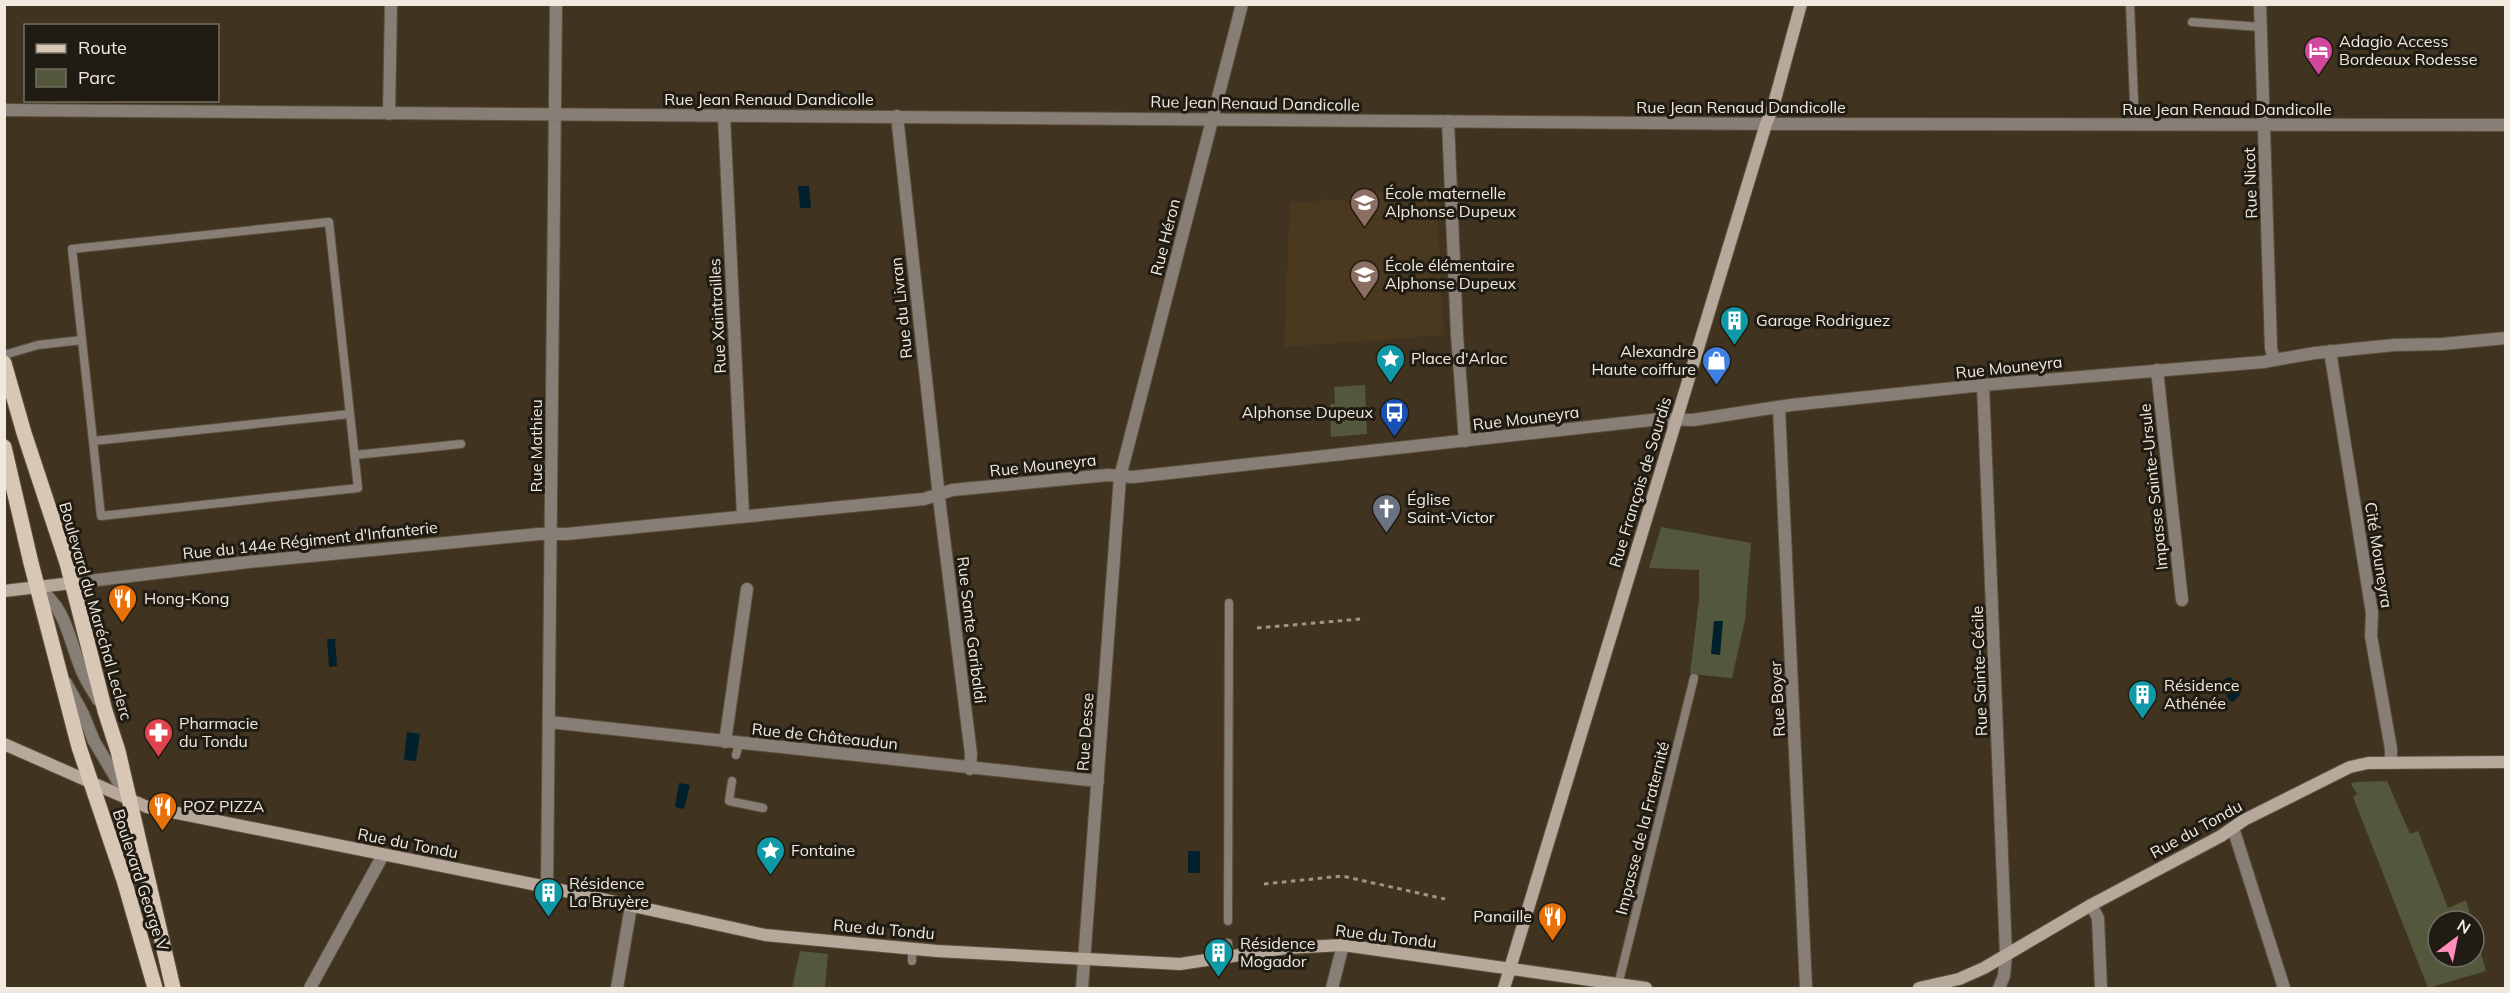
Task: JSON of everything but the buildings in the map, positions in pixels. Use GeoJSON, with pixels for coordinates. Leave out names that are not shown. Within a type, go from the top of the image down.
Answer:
{"type":"FeatureCollection","features":[{"type":"Feature","properties":{"kind":"main road","name":"Boulevard du Maréchal Leclerc"},"geometry":{"type":"LineString","coordinates":[[4,363],[72,583],[105,711],[118,751],[129,801]]}},
{"type":"Feature","properties":{"kind":"main road"},"geometry":{"type":"LineString","coordinates":[[4,447],[90,784]]}},
{"type":"Feature","properties":{"kind":"main road","name":"Boulevard George V"},"geometry":{"type":"LineString","coordinates":[[90,784],[124,880],[155,988]]}},
{"type":"Feature","properties":{"kind":"main road","name":"Boulevard George V"},"geometry":{"type":"LineString","coordinates":[[129,801],[173,988]]}},
{"type":"Feature","properties":{"kind":"street"},"geometry":{"type":"LineString","coordinates":[[389,114],[391,4]]}},
{"type":"Feature","properties":{"kind":"street","name":"Rue Mathieu"},"geometry":{"type":"LineString","coordinates":[[547,887],[556,4]]}},
{"type":"Feature","properties":{"kind":"street","name":"Rue Héron"},"geometry":{"type":"LineString","coordinates":[[1120,477],[1242,4]]}},
{"type":"Feature","properties":{"kind":"street","name":"Rue François de Sourdis"},"geometry":{"type":"LineString","coordinates":[[1504,988],[1773,107],[1801,4]]}},
{"type":"Feature","properties":{"kind":"street","name":"Rue Nicot"},"geometry":{"type":"LineString","coordinates":[[2260,4],[2271,348],[2274,360]]}},
{"type":"Feature","properties":{"kind":"street","name":"Rue Jean Renaud Dandicolle"},"geometry":{"type":"LineString","coordinates":[[4,110],[1766,124],[2505,125]]}},
{"type":"Feature","properties":{"kind":"street","name":"Rue Xaintrailles"},"geometry":{"type":"LineString","coordinates":[[724,115],[743,515]]}},
{"type":"Feature","properties":{"kind":"street","name":"Rue du Livran"},"geometry":{"type":"LineString","coordinates":[[897,116],[939,495]]}},
{"type":"Feature","properties":{"kind":"street"},"geometry":{"type":"LineString","coordinates":[[1449,121],[1457,335],[1465,441]]}},
{"type":"Feature","properties":{"kind":"street","name":"Rue Mouneyra"},"geometry":{"type":"LineString","coordinates":[[551,534],[939,495],[952,490],[1108,475],[1120,477],[1983,386],[2191,369],[2330,351],[2505,338]]}},
{"type":"Feature","properties":{"kind":"street","name":"Cité Mouneyra"},"geometry":{"type":"LineString","coordinates":[[2330,351],[2372,613],[2371,636],[2391,749],[2391,763]]}},
{"type":"Feature","properties":{"kind":"street","name":"Impasse Sainte-Ursule"},"geometry":{"type":"LineString","coordinates":[[2157,370],[2182,600]]}},
{"type":"Feature","properties":{"kind":"street","name":"Rue Sainte-Cécile"},"geometry":{"type":"LineString","coordinates":[[1983,386],[2006,955],[2004,976],[1999,988]]}},
{"type":"Feature","properties":{"kind":"street","name":"Rue Boyer"},"geometry":{"type":"LineString","coordinates":[[1779,408],[1806,988]]}},
{"type":"Feature","properties":{"kind":"street","name":"Rue Desse"},"geometry":{"type":"LineString","coordinates":[[1082,988],[1120,477]]}},
{"type":"Feature","properties":{"kind":"street","name":"Rue Sante Garibaldi"},"geometry":{"type":"LineString","coordinates":[[939,495],[971,754],[970,769]]}},
{"type":"Feature","properties":{"kind":"street","name":"Rue du 144e Régiment d'Infanterie"},"geometry":{"type":"LineString","coordinates":[[72,583],[248,562],[551,534]]}},
{"type":"Feature","properties":{"kind":"street"},"geometry":{"type":"LineString","coordinates":[[4,591],[72,583]]}},
{"type":"Feature","properties":{"kind":"street"},"geometry":{"type":"LineString","coordinates":[[38,587],[53,602],[68,627],[80,667],[105,711]]}},
{"type":"Feature","properties":{"kind":"street"},"geometry":{"type":"LineString","coordinates":[[725,742],[747,589]]}},
{"type":"Feature","properties":{"kind":"street"},"geometry":{"type":"LineString","coordinates":[[60,672],[83,714],[94,741],[129,801]]}},
{"type":"Feature","properties":{"kind":"street","name":"Rue de Châteaudun"},"geometry":{"type":"LineString","coordinates":[[549,723],[725,742],[738,749],[1098,781]]}},
{"type":"Feature","properties":{"kind":"street","name":"Rue du Tondu"},"geometry":{"type":"LineString","coordinates":[[4,744],[90,784],[147,807],[547,887],[765,935],[912,948],[1179,964],[1312,945],[1343,945],[1646,988]]}},
{"type":"Feature","properties":{"kind":"street","name":"Rue du Tondu"},"geometry":{"type":"LineString","coordinates":[[1919,988],[1959,979],[2006,955],[2244,820],[2350,767],[2368,763],[2505,762]]}},
{"type":"Feature","properties":{"kind":"street"},"geometry":{"type":"LineString","coordinates":[[2233,828],[2284,988]]}},
{"type":"Feature","properties":{"kind":"street"},"geometry":{"type":"LineString","coordinates":[[310,988],[383,855]]}},
{"type":"Feature","properties":{"kind":"street"},"geometry":{"type":"LineString","coordinates":[[2091,905],[2098,918],[2101,988]]}},
{"type":"Feature","properties":{"kind":"street"},"geometry":{"type":"LineString","coordinates":[[617,988],[631,906]]}},
{"type":"Feature","properties":{"kind":"street"},"geometry":{"type":"LineString","coordinates":[[1332,988],[1343,945]]}},
{"type":"Feature","properties":{"kind":"lane"},"geometry":{"type":"LineString","coordinates":[[2130,4],[2136,125]]}},
{"type":"Feature","properties":{"kind":"lane"},"geometry":{"type":"LineString","coordinates":[[2192,22],[2261,27]]}},
{"type":"Feature","properties":{"kind":"lane"},"geometry":{"type":"LineString","coordinates":[[329,222],[350,414],[358,488],[101,516],[72,249],[329,222]]}},
{"type":"Feature","properties":{"kind":"lane"},"geometry":{"type":"LineString","coordinates":[[4,355],[38,345],[82,340]]}},
{"type":"Feature","properties":{"kind":"lane"},"geometry":{"type":"LineString","coordinates":[[93,441],[350,414]]}},
{"type":"Feature","properties":{"kind":"lane"},"geometry":{"type":"LineString","coordinates":[[355,455],[461,444]]}},
{"type":"Feature","properties":{"kind":"lane"},"geometry":{"type":"LineString","coordinates":[[1228,921],[1229,603]]}},
{"type":"Feature","properties":{"kind":"lane","name":"Impasse de la Fraternité"},"geometry":{"type":"LineString","coordinates":[[1617,985],[1694,678]]}},
{"type":"Feature","properties":{"kind":"lane"},"geometry":{"type":"LineString","coordinates":[[732,780],[729,801],[764,808]]}},
{"type":"Feature","properties":{"kind":"lane"},"geometry":{"type":"LineString","coordinates":[[1228,943],[1229,956]]}},
{"type":"Feature","properties":{"kind":"lane"},"geometry":{"type":"LineString","coordinates":[[912,948],[912,961]]}},
{"type":"Feature","properties":{"kind":"path"},"geometry":{"type":"LineString","coordinates":[[1257,628],[1361,620]]}},
{"type":"Feature","properties":{"kind":"path"},"geometry":{"type":"LineString","coordinates":[[1264,884],[1342,876],[1445,899]]}},
{"type":"Feature","properties":{"kind":"shaded area","name":"École élémentaire Alphonse Dupeux"},"geometry":{"type":"Polygon","coordinates":[[[1436,189],[1444,335],[1284,347],[1290,202],[1318,203],[1319,199],[1364,202],[1365,192],[1436,189]]]}},
{"type":"Feature","properties":{"kind":"green space"},"geometry":{"type":"Polygon","coordinates":[[[1365,385],[1367,434],[1331,437],[1330,404],[1335,404],[1334,387],[1365,385]]]}},
{"type":"Feature","properties":{"kind":"green space"},"geometry":{"type":"Polygon","coordinates":[[[1661,527],[1751,543],[1745,620],[1732,678],[1690,674],[1699,599],[1699,570],[1649,568],[1661,527]]]}},
{"type":"Feature","properties":{"kind":"green space"},"geometry":{"type":"Polygon","coordinates":[[[2387,781],[2410,834],[2418,831],[2448,908],[2466,900],[2469,909],[2426,909],[2426,969],[2485,969],[2486,971],[2428,988],[2353,797],[2357,794],[2351,784],[2387,781]]]}},
{"type":"Feature","properties":{"kind":"green space"},"geometry":{"type":"Polygon","coordinates":[[[800,951],[828,954],[825,988],[792,988],[800,951]]]}},
{"type":"Feature","properties":{"kind":"water"},"geometry":{"type":"Polygon","coordinates":[[[798,186],[809,186],[811,208],[800,208],[798,186]]]}},
{"type":"Feature","properties":{"kind":"water"},"geometry":{"type":"Polygon","coordinates":[[[1714,621],[1723,621],[1720,655],[1711,654],[1714,621]]]}},
{"type":"Feature","properties":{"kind":"water"},"geometry":{"type":"Polygon","coordinates":[[[327,639],[335,639],[337,666],[329,667],[327,639]]]}},
{"type":"Feature","properties":{"kind":"water"},"geometry":{"type":"Polygon","coordinates":[[[2229,677],[2232,678],[2240,695],[2233,702],[2229,700],[2221,685],[2222,681],[2229,677]]]}},
{"type":"Feature","properties":{"kind":"water"},"geometry":{"type":"Polygon","coordinates":[[[407,732],[420,734],[416,761],[404,760],[407,732]]]}},
{"type":"Feature","properties":{"kind":"water"},"geometry":{"type":"Polygon","coordinates":[[[679,783],[690,785],[684,809],[675,807],[679,783]]]}},
{"type":"Feature","properties":{"kind":"water"},"geometry":{"type":"Polygon","coordinates":[[[1188,851],[1200,851],[1200,873],[1188,873],[1188,851]]]}},
{"type":"Feature","properties":{"kind":"place","name":"Adagio Access Bordeaux Rodesse"},"geometry":{"type":"Point","coordinates":[2318,76]}},
{"type":"Feature","properties":{"kind":"place","name":"École maternelle Alphonse Dupeux"},"geometry":{"type":"Point","coordinates":[1364,228]}},
{"type":"Feature","properties":{"kind":"place","name":"École élémentaire Alphonse Dupeux"},"geometry":{"type":"Point","coordinates":[1364,300]}},
{"type":"Feature","properties":{"kind":"place","name":"Garage Rodriguez"},"geometry":{"type":"Point","coordinates":[1735,346]}},
{"type":"Feature","properties":{"kind":"place","name":"Place d'Arlac"},"geometry":{"type":"Point","coordinates":[1390,384]}},
{"type":"Feature","properties":{"kind":"place","name":"Alexandre Haute coiffure"},"geometry":{"type":"Point","coordinates":[1717,386]}},
{"type":"Feature","properties":{"kind":"place","name":"Alphonse Dupeux"},"geometry":{"type":"Point","coordinates":[1394,438]}},
{"type":"Feature","properties":{"kind":"place","name":"Église Saint-Victor"},"geometry":{"type":"Point","coordinates":[1386,534]}},
{"type":"Feature","properties":{"kind":"place","name":"Hong-Kong"},"geometry":{"type":"Point","coordinates":[123,624]}},
{"type":"Feature","properties":{"kind":"place","name":"Résidence Athénée"},"geometry":{"type":"Point","coordinates":[2143,720]}},
{"type":"Feature","properties":{"kind":"place","name":"Pharmacie du Tondu"},"geometry":{"type":"Point","coordinates":[158,758]}},
{"type":"Feature","properties":{"kind":"place","name":"POZ PIZZA"},"geometry":{"type":"Point","coordinates":[162,832]}},
{"type":"Feature","properties":{"kind":"place","name":"Fontaine"},"geometry":{"type":"Point","coordinates":[770,876]}},
{"type":"Feature","properties":{"kind":"place","name":"Résidence La Bruyère"},"geometry":{"type":"Point","coordinates":[548,918]}},
{"type":"Feature","properties":{"kind":"place","name":"Panaille"},"geometry":{"type":"Point","coordinates":[1553,942]}},
{"type":"Feature","properties":{"kind":"place","name":"Résidence Mogador"},"geometry":{"type":"Point","coordinates":[1219,978]}}]}
